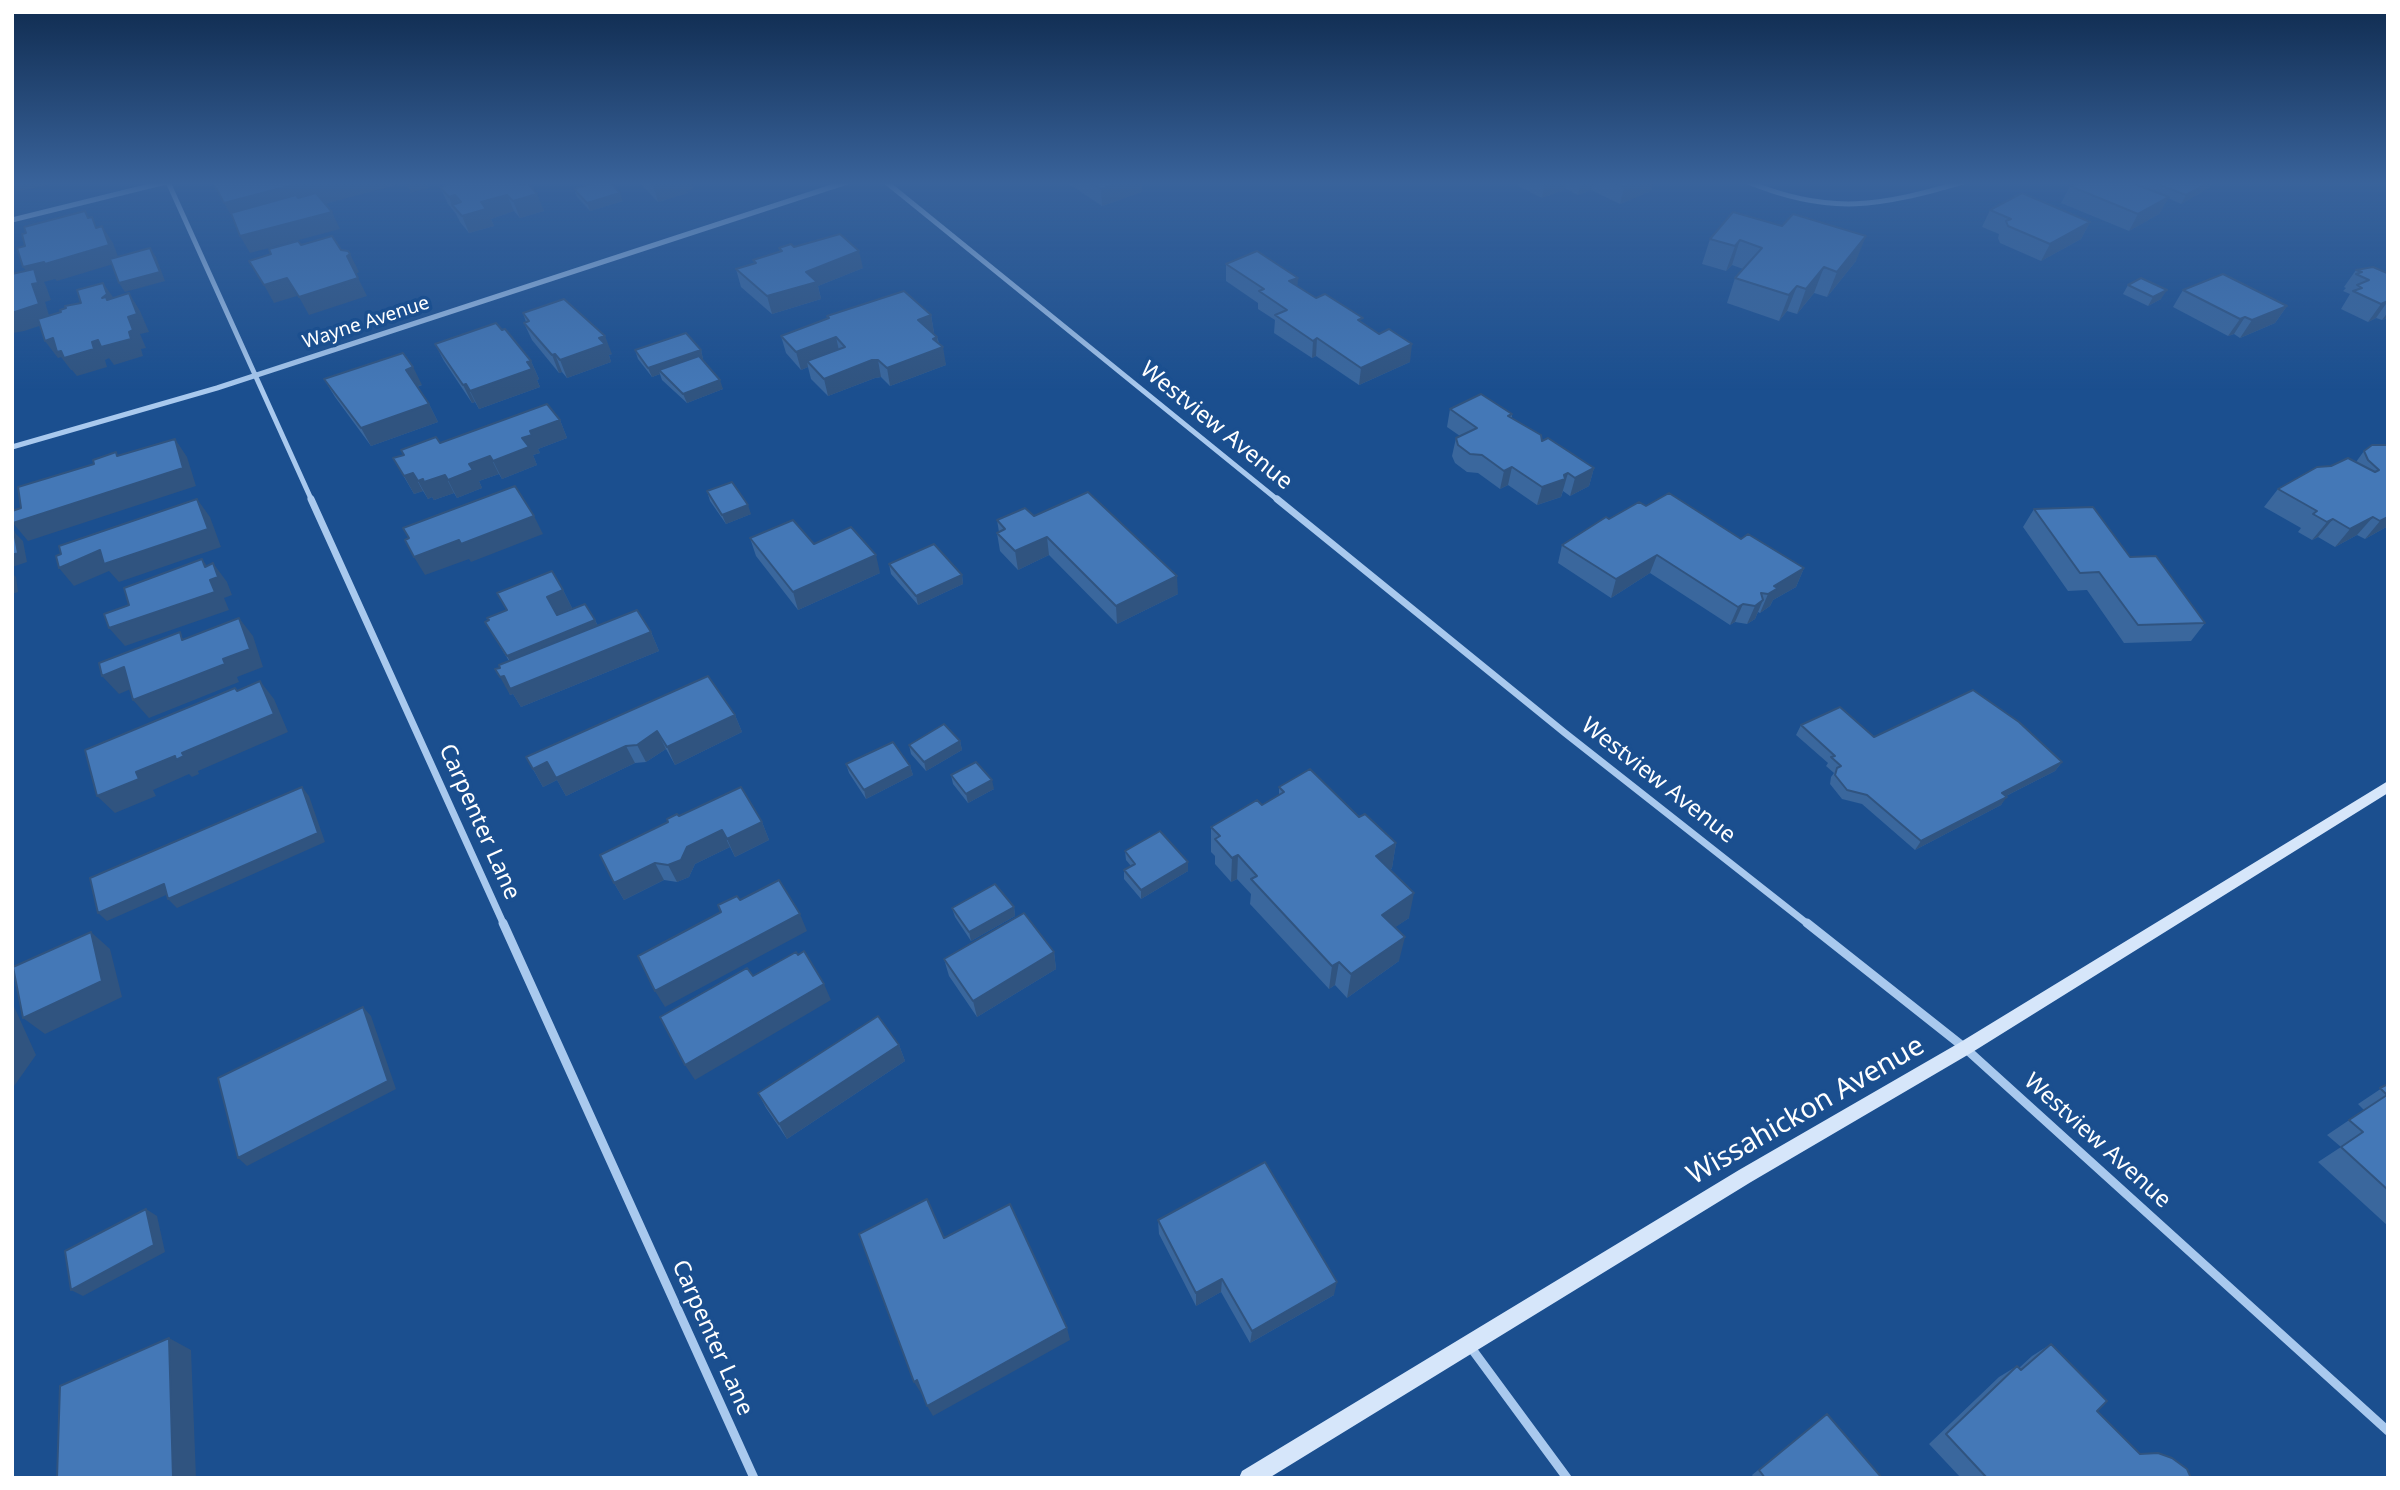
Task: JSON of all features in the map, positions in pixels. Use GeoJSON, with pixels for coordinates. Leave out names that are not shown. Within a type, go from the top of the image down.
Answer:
{"type":"FeatureCollection","features":[{"type":"Feature","properties":{"kind":"street","name":"Carpenter Lane"},"geometry":{"type":"LineString","coordinates":[[199,252],[754,1478]]}},
{"type":"Feature","properties":{"kind":"street","name":"Wayne Avenue"},"geometry":{"type":"LineString","coordinates":[[12,447],[256,375],[635,252]]}},
{"type":"Feature","properties":{"kind":"street","name":"Westview Avenue"},"geometry":{"type":"LineString","coordinates":[[972,252],[1565,733],[1965,1048],[2388,1431]]}},
{"type":"Feature","properties":{"kind":"street","name":"Wissahickon Avenue"},"geometry":{"type":"LineString","coordinates":[[1249,1478],[1745,1176],[1965,1048],[2388,786]]}},
{"type":"Feature","properties":{"kind":"street"},"geometry":{"type":"LineString","coordinates":[[1469,1345],[1567,1478]]}},
{"type":"Feature","properties":{"kind":"building"},"geometry":{"type":"Polygon","coordinates":[[[18,252],[87,252],[45,264],[44,262],[23,267],[18,252]]]}},
{"type":"Feature","properties":{"kind":"building"},"geometry":{"type":"Polygon","coordinates":[[[137,252],[151,252],[160,272],[119,283],[110,259],[137,252]]]}},
{"type":"Feature","properties":{"kind":"building"},"geometry":{"type":"Polygon","coordinates":[[[270,252],[348,252],[350,254],[347,256],[358,278],[299,297],[287,278],[264,285],[249,261],[271,254],[270,252]]]}},
{"type":"Feature","properties":{"kind":"building"},"geometry":{"type":"Polygon","coordinates":[[[780,252],[858,252],[806,272],[817,282],[767,296],[736,269],[756,263],[753,260],[780,252]]]}},
{"type":"Feature","properties":{"kind":"building"},"geometry":{"type":"Polygon","coordinates":[[[1258,252],[1298,278],[1289,281],[1316,298],[1325,294],[1363,318],[1358,320],[1379,334],[1389,329],[1412,344],[1361,368],[1317,338],[1313,341],[1275,315],[1287,310],[1259,291],[1264,289],[1226,264],[1258,252]]]}},
{"type":"Feature","properties":{"kind":"building"},"geometry":{"type":"Polygon","coordinates":[[[1759,252],[1853,252],[1837,272],[1824,267],[1806,289],[1797,286],[1789,295],[1735,278],[1759,252]]]}},
{"type":"Feature","properties":{"kind":"building"},"geometry":{"type":"Polygon","coordinates":[[[2373,267],[2388,272],[2388,301],[2381,304],[2353,291],[2362,288],[2357,285],[2369,280],[2356,274],[2362,272],[2356,270],[2373,267]]]}},
{"type":"Feature","properties":{"kind":"building"},"geometry":{"type":"Polygon","coordinates":[[[34,269],[38,283],[32,284],[39,304],[12,313],[12,274],[34,269]]]}},
{"type":"Feature","properties":{"kind":"building"},"geometry":{"type":"Polygon","coordinates":[[[2223,274],[2287,306],[2252,320],[2245,317],[2240,319],[2183,290],[2223,274]]]}},
{"type":"Feature","properties":{"kind":"building"},"geometry":{"type":"Polygon","coordinates":[[[2141,278],[2167,290],[2153,297],[2128,285],[2141,278]]]}},
{"type":"Feature","properties":{"kind":"building"},"geometry":{"type":"Polygon","coordinates":[[[103,283],[107,294],[102,298],[106,297],[107,300],[129,293],[137,314],[128,317],[133,330],[129,332],[131,339],[101,347],[98,340],[92,342],[94,349],[64,358],[61,351],[57,352],[53,338],[45,341],[38,319],[61,312],[65,306],[81,303],[77,290],[103,283]]]}},
{"type":"Feature","properties":{"kind":"building"},"geometry":{"type":"Polygon","coordinates":[[[904,291],[931,315],[918,320],[937,337],[933,339],[943,347],[887,368],[878,360],[872,360],[824,379],[807,361],[845,347],[836,337],[796,352],[781,336],[829,318],[827,316],[904,291]]]}},
{"type":"Feature","properties":{"kind":"building"},"geometry":{"type":"Polygon","coordinates":[[[564,299],[605,336],[599,338],[605,344],[560,360],[555,354],[552,355],[524,323],[529,321],[523,313],[564,299]]]}},
{"type":"Feature","properties":{"kind":"building"},"geometry":{"type":"Polygon","coordinates":[[[496,323],[502,330],[505,329],[531,361],[527,362],[532,369],[470,391],[435,344],[496,323]]]}},
{"type":"Feature","properties":{"kind":"building"},"geometry":{"type":"Polygon","coordinates":[[[686,333],[701,350],[648,368],[635,350],[686,333]]]}},
{"type":"Feature","properties":{"kind":"building"},"geometry":{"type":"Polygon","coordinates":[[[403,353],[413,367],[406,370],[429,404],[361,428],[324,379],[403,353]]]}},
{"type":"Feature","properties":{"kind":"building"},"geometry":{"type":"Polygon","coordinates":[[[699,356],[720,380],[683,394],[659,370],[699,356]]]}},
{"type":"Feature","properties":{"kind":"building"},"geometry":{"type":"Polygon","coordinates":[[[1481,394],[1512,414],[1508,416],[1541,435],[1542,441],[1548,438],[1594,468],[1575,478],[1568,473],[1564,475],[1565,479],[1542,487],[1512,467],[1504,471],[1482,455],[1470,454],[1458,445],[1456,438],[1477,428],[1450,409],[1481,394]]]}},
{"type":"Feature","properties":{"kind":"building"},"geometry":{"type":"Polygon","coordinates":[[[547,404],[560,420],[530,431],[532,435],[522,438],[529,447],[493,461],[490,456],[469,464],[473,470],[448,480],[445,475],[424,482],[423,479],[418,481],[413,473],[404,476],[393,458],[404,455],[401,450],[436,437],[440,443],[547,404]]]}},
{"type":"Feature","properties":{"kind":"building"},"geometry":{"type":"Polygon","coordinates":[[[175,439],[183,468],[13,523],[12,511],[21,508],[18,487],[94,464],[93,460],[116,452],[117,456],[175,439]]]}},
{"type":"Feature","properties":{"kind":"building"},"geometry":{"type":"Polygon","coordinates":[[[2372,445],[2388,445],[2388,517],[2380,521],[2373,517],[2350,529],[2333,519],[2327,522],[2313,514],[2317,511],[2278,489],[2317,467],[2331,466],[2348,458],[2375,472],[2379,470],[2368,460],[2364,451],[2372,445]]]}},
{"type":"Feature","properties":{"kind":"building"},"geometry":{"type":"Polygon","coordinates":[[[732,482],[748,505],[722,515],[707,491],[732,482]]]}},
{"type":"Feature","properties":{"kind":"building"},"geometry":{"type":"Polygon","coordinates":[[[515,486],[534,516],[461,544],[459,540],[414,557],[405,540],[409,538],[403,528],[515,486]]]}},
{"type":"Feature","properties":{"kind":"building"},"geometry":{"type":"Polygon","coordinates":[[[1088,492],[1177,576],[1116,606],[1047,537],[1015,551],[997,533],[1005,529],[997,520],[1025,508],[1034,516],[1088,492]]]}},
{"type":"Feature","properties":{"kind":"building"},"geometry":{"type":"Polygon","coordinates":[[[1669,493],[1741,539],[1748,534],[1804,568],[1774,586],[1778,588],[1768,594],[1761,593],[1763,600],[1755,606],[1743,604],[1738,607],[1657,555],[1616,579],[1562,545],[1606,517],[1609,519],[1639,502],[1646,506],[1669,493]]]}},
{"type":"Feature","properties":{"kind":"building"},"geometry":{"type":"Polygon","coordinates":[[[197,499],[208,529],[104,564],[100,550],[59,568],[56,556],[61,554],[59,546],[197,499]]]}},
{"type":"Feature","properties":{"kind":"building"},"geometry":{"type":"Polygon","coordinates":[[[2093,507],[2130,557],[2156,556],[2205,623],[2138,625],[2099,572],[2080,573],[2034,509],[2093,507]]]}},
{"type":"Feature","properties":{"kind":"building"},"geometry":{"type":"Polygon","coordinates":[[[793,520],[814,544],[851,527],[876,555],[793,592],[750,538],[793,520]]]}},
{"type":"Feature","properties":{"kind":"building"},"geometry":{"type":"Polygon","coordinates":[[[14,532],[18,553],[12,555],[12,533],[14,532]]]}},
{"type":"Feature","properties":{"kind":"building"},"geometry":{"type":"Polygon","coordinates":[[[934,544],[962,575],[916,596],[889,564],[934,544]]]}},
{"type":"Feature","properties":{"kind":"building"},"geometry":{"type":"Polygon","coordinates":[[[202,559],[205,567],[213,563],[218,577],[210,580],[215,592],[109,628],[104,614],[129,605],[124,588],[202,559]]]}},
{"type":"Feature","properties":{"kind":"building"},"geometry":{"type":"Polygon","coordinates":[[[552,571],[563,590],[547,597],[557,615],[585,604],[595,620],[507,656],[485,622],[489,620],[487,618],[507,610],[497,593],[552,571]]]}},
{"type":"Feature","properties":{"kind":"building"},"geometry":{"type":"Polygon","coordinates":[[[637,610],[651,632],[510,689],[504,676],[500,677],[495,669],[500,668],[499,665],[637,610]]]}},
{"type":"Feature","properties":{"kind":"building"},"geometry":{"type":"Polygon","coordinates":[[[239,618],[250,649],[223,659],[225,664],[133,700],[124,667],[102,676],[99,663],[180,632],[182,640],[239,618]]]}},
{"type":"Feature","properties":{"kind":"building"},"geometry":{"type":"Polygon","coordinates":[[[708,676],[735,715],[667,747],[657,731],[637,745],[626,746],[556,778],[547,762],[533,769],[526,757],[708,676]]]}},
{"type":"Feature","properties":{"kind":"building"},"geometry":{"type":"Polygon","coordinates":[[[260,681],[274,714],[182,753],[184,756],[176,760],[175,756],[136,772],[139,779],[97,796],[85,750],[235,688],[237,691],[260,681]]]}},
{"type":"Feature","properties":{"kind":"building"},"geometry":{"type":"Polygon","coordinates":[[[1973,690],[2019,722],[2062,762],[2002,793],[2007,797],[1921,841],[1867,795],[1847,790],[1835,775],[1837,768],[1841,766],[1831,757],[1835,756],[1801,725],[1840,707],[1874,737],[1973,690]]]}},
{"type":"Feature","properties":{"kind":"building"},"geometry":{"type":"Polygon","coordinates":[[[944,724],[960,741],[924,762],[909,745],[944,724]]]}},
{"type":"Feature","properties":{"kind":"building"},"geometry":{"type":"Polygon","coordinates":[[[893,742],[910,766],[864,790],[846,764],[893,742]]]}},
{"type":"Feature","properties":{"kind":"building"},"geometry":{"type":"Polygon","coordinates":[[[976,762],[992,780],[966,794],[951,775],[976,762]]]}},
{"type":"Feature","properties":{"kind":"building"},"geometry":{"type":"Polygon","coordinates":[[[1310,769],[1359,817],[1365,814],[1396,843],[1376,856],[1414,893],[1382,915],[1405,937],[1351,974],[1339,962],[1332,966],[1251,879],[1257,876],[1238,855],[1232,858],[1215,839],[1220,836],[1211,827],[1257,800],[1262,805],[1284,792],[1279,787],[1310,769]]]}},
{"type":"Feature","properties":{"kind":"building"},"geometry":{"type":"Polygon","coordinates":[[[302,787],[318,833],[168,899],[164,884],[98,913],[90,878],[302,787]]]}},
{"type":"Feature","properties":{"kind":"building"},"geometry":{"type":"Polygon","coordinates":[[[741,787],[762,822],[727,839],[722,830],[687,847],[681,860],[668,865],[655,863],[614,883],[600,855],[668,822],[667,819],[677,814],[679,816],[741,787]]]}},
{"type":"Feature","properties":{"kind":"building"},"geometry":{"type":"Polygon","coordinates":[[[1160,831],[1188,862],[1141,890],[1124,870],[1135,864],[1125,851],[1160,831]]]}},
{"type":"Feature","properties":{"kind":"building"},"geometry":{"type":"Polygon","coordinates":[[[779,880],[800,914],[655,991],[638,956],[721,912],[718,905],[737,896],[740,900],[779,880]]]}},
{"type":"Feature","properties":{"kind":"building"},"geometry":{"type":"Polygon","coordinates":[[[995,884],[1014,907],[969,932],[952,908],[995,884]]]}},
{"type":"Feature","properties":{"kind":"building"},"geometry":{"type":"Polygon","coordinates":[[[1024,913],[1054,952],[973,1001],[944,959],[1024,913]]]}},
{"type":"Feature","properties":{"kind":"building"},"geometry":{"type":"Polygon","coordinates":[[[91,932],[102,981],[23,1018],[13,967],[91,932]]]}},
{"type":"Feature","properties":{"kind":"building"},"geometry":{"type":"Polygon","coordinates":[[[804,951],[824,984],[685,1065],[660,1017],[747,968],[753,976],[796,952],[798,955],[804,951]]]}},
{"type":"Feature","properties":{"kind":"building"},"geometry":{"type":"Polygon","coordinates":[[[363,1007],[388,1081],[238,1158],[218,1078],[363,1007]]]}},
{"type":"Feature","properties":{"kind":"building"},"geometry":{"type":"Polygon","coordinates":[[[878,1016],[899,1045],[779,1124],[758,1093],[878,1016]]]}},
{"type":"Feature","properties":{"kind":"building"},"geometry":{"type":"Polygon","coordinates":[[[2388,1084],[2388,1190],[2341,1147],[2363,1132],[2349,1120],[2387,1095],[2380,1088],[2388,1084]]]}},
{"type":"Feature","properties":{"kind":"building"},"geometry":{"type":"Polygon","coordinates":[[[1265,1162],[1337,1282],[1252,1331],[1222,1279],[1196,1293],[1158,1220],[1265,1162]]]}},
{"type":"Feature","properties":{"kind":"building"},"geometry":{"type":"Polygon","coordinates":[[[927,1199],[944,1238],[1010,1204],[1067,1328],[927,1406],[917,1380],[914,1382],[859,1234],[927,1199]]]}},
{"type":"Feature","properties":{"kind":"building"},"geometry":{"type":"Polygon","coordinates":[[[146,1209],[154,1245],[71,1290],[65,1251],[146,1209]]]}},
{"type":"Feature","properties":{"kind":"building"},"geometry":{"type":"Polygon","coordinates":[[[169,1338],[173,1478],[57,1478],[60,1386],[169,1338]]]}},
{"type":"Feature","properties":{"kind":"building"},"geometry":{"type":"Polygon","coordinates":[[[2051,1344],[2107,1401],[2097,1411],[2140,1454],[2158,1453],[2172,1458],[2187,1469],[2191,1478],[1987,1478],[1946,1434],[2017,1366],[2021,1370],[2051,1344]]]}},
{"type":"Feature","properties":{"kind":"building"},"geometry":{"type":"Polygon","coordinates":[[[1827,1414],[1882,1478],[1765,1478],[1759,1470],[1827,1414]]]}}]}
